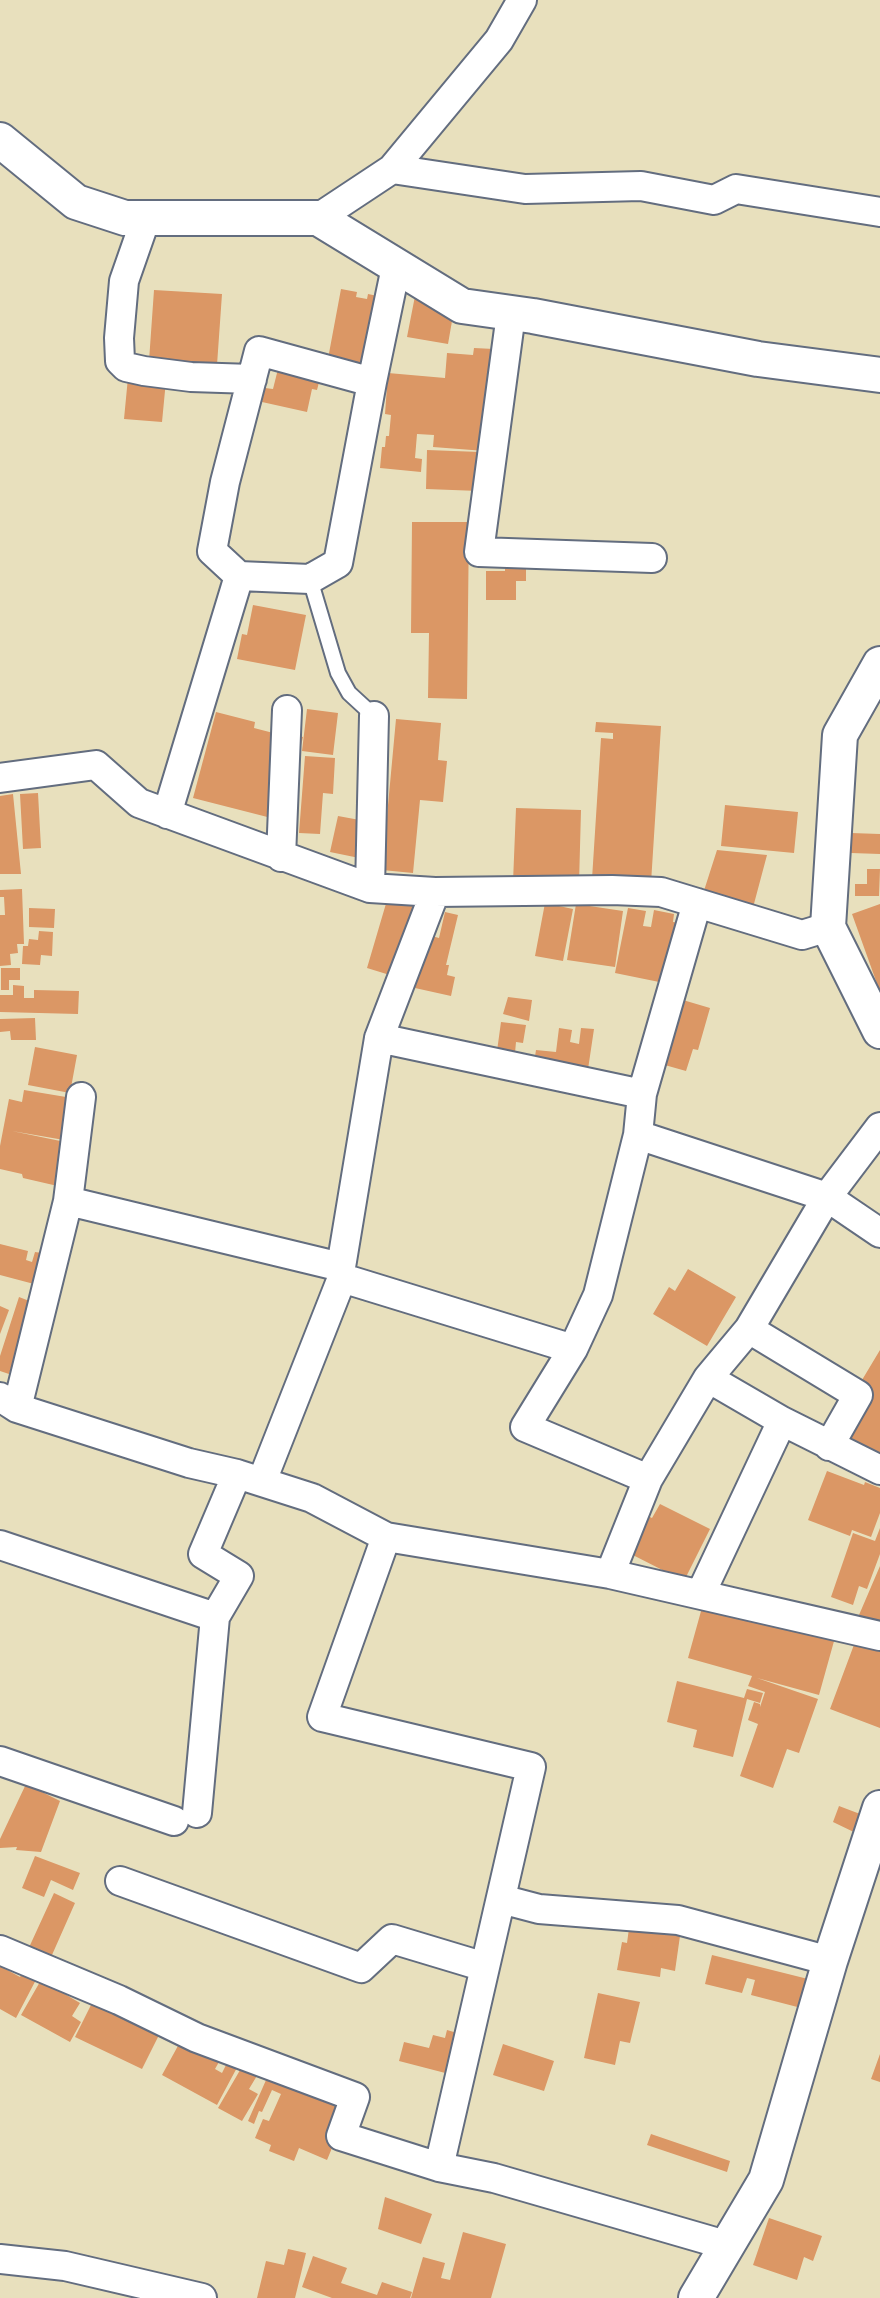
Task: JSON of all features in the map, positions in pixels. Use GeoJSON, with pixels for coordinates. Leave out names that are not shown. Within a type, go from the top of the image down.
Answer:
{"type":"FeatureCollection","features":[{"type":"Feature","properties":{"kind":"street"},"geometry":{"type":"LineString","coordinates":[[318,218],[392,169],[499,40],[522,0]]}},
{"type":"Feature","properties":{"kind":"street"},"geometry":{"type":"LineString","coordinates":[[0,140],[76,202],[125,218],[318,218],[462,306],[758,359],[880,375]]}},
{"type":"Feature","properties":{"kind":"street"},"geometry":{"type":"LineString","coordinates":[[392,169],[525,189],[641,186],[714,200],[736,189],[880,212]]}},
{"type":"Feature","properties":{"kind":"street"},"geometry":{"type":"LineString","coordinates":[[146,218],[124,281],[120,361],[126,367],[144,371],[191,377],[252,379]]}},
{"type":"Feature","properties":{"kind":"street"},"geometry":{"type":"LineString","coordinates":[[372,382],[259,351],[225,482],[212,551],[239,576],[310,579],[338,563],[396,267]]}},
{"type":"Feature","properties":{"kind":"street"},"geometry":{"type":"LineString","coordinates":[[511,314],[479,552],[652,558]]}},
{"type":"Feature","properties":{"kind":"street"},"geometry":{"type":"LineString","coordinates":[[167,814],[239,576]]}},
{"type":"Feature","properties":{"kind":"street"},"geometry":{"type":"LineString","coordinates":[[880,664],[840,735],[828,927],[880,1031]]}},
{"type":"Feature","properties":{"kind":"street"},"geometry":{"type":"LineString","coordinates":[[281,857],[287,710]]}},
{"type":"Feature","properties":{"kind":"street"},"geometry":{"type":"LineString","coordinates":[[370,888],[374,716]]}},
{"type":"Feature","properties":{"kind":"street"},"geometry":{"type":"LineString","coordinates":[[0,778],[96,765],[139,803],[370,888],[435,892],[661,892],[802,935],[828,927]]}},
{"type":"Feature","properties":{"kind":"street"},"geometry":{"type":"LineString","coordinates":[[68,1201],[341,1267],[379,1038],[435,892]]}},
{"type":"Feature","properties":{"kind":"street"},"geometry":{"type":"LineString","coordinates":[[648,1479],[525,1427],[573,1349],[598,1295],[638,1135],[642,1094],[697,903]]}},
{"type":"Feature","properties":{"kind":"street"},"geometry":{"type":"LineString","coordinates":[[379,1038],[642,1094]]}},
{"type":"Feature","properties":{"kind":"street"},"geometry":{"type":"LineString","coordinates":[[81,1097],[68,1201],[8,1402],[189,1463],[312,1498],[386,1537],[610,1574],[880,1636]]}},
{"type":"Feature","properties":{"kind":"street"},"geometry":{"type":"LineString","coordinates":[[610,1574],[648,1479],[708,1378],[749,1329],[827,1197],[880,1127]]}},
{"type":"Feature","properties":{"kind":"street"},"geometry":{"type":"LineString","coordinates":[[638,1135],[827,1197],[880,1233]]}},
{"type":"Feature","properties":{"kind":"street"},"geometry":{"type":"LineString","coordinates":[[0,1761],[186,1817],[215,1617],[239,1576],[203,1554],[249,1478],[342,1278],[573,1349]]}},
{"type":"Feature","properties":{"kind":"street"},"geometry":{"type":"LineString","coordinates":[[749,1329],[858,1395],[829,1446]]}},
{"type":"Feature","properties":{"kind":"street"},"geometry":{"type":"LineString","coordinates":[[708,1378],[782,1421],[880,1470]]}},
{"type":"Feature","properties":{"kind":"street"},"geometry":{"type":"LineString","coordinates":[[701,1593],[782,1421]]}},
{"type":"Feature","properties":{"kind":"street"},"geometry":{"type":"LineString","coordinates":[[386,1537],[322,1717],[531,1767],[439,2167]]}},
{"type":"Feature","properties":{"kind":"street"},"geometry":{"type":"LineString","coordinates":[[0,1545],[215,1617]]}},
{"type":"Feature","properties":{"kind":"street"},"geometry":{"type":"LineString","coordinates":[[696,2298],[766,2180],[830,1961],[880,1808]]}},
{"type":"Feature","properties":{"kind":"street"},"geometry":{"type":"LineString","coordinates":[[120,1881],[361,1968],[392,1939],[485,1967]]}},
{"type":"Feature","properties":{"kind":"street"},"geometry":{"type":"LineString","coordinates":[[501,1899],[539,1909],[678,1920],[830,1961]]}},
{"type":"Feature","properties":{"kind":"street"},"geometry":{"type":"LineString","coordinates":[[0,1950],[119,2000],[197,2038],[355,2097],[341,2136],[439,2167],[494,2178],[729,2246]]}},
{"type":"Feature","properties":{"kind":"street"},"geometry":{"type":"LineString","coordinates":[[0,2259],[65,2266],[202,2298]]}},
{"type":"Feature","properties":{"kind":"lane"},"geometry":{"type":"LineString","coordinates":[[310,579],[338,673],[349,693],[374,716]]}},
{"type":"Feature","properties":{"kind":"building"},"geometry":{"type":"Polygon","coordinates":[[[341,289],[357,292],[356,297],[367,299],[368,294],[402,301],[380,367],[327,364],[341,289]]]}},
{"type":"Feature","properties":{"kind":"building"},"geometry":{"type":"Polygon","coordinates":[[[154,290],[222,294],[217,365],[149,361],[154,290]]]}},
{"type":"Feature","properties":{"kind":"building"},"geometry":{"type":"Polygon","coordinates":[[[415,296],[455,304],[448,344],[407,337],[415,296]]]}},
{"type":"Feature","properties":{"kind":"building"},"geometry":{"type":"Polygon","coordinates":[[[474,348],[494,349],[485,451],[433,447],[434,435],[417,434],[415,458],[422,459],[421,472],[380,468],[391,415],[385,414],[388,373],[445,378],[447,353],[473,355],[474,348]]]}},
{"type":"Feature","properties":{"kind":"building"},"geometry":{"type":"Polygon","coordinates":[[[281,357],[323,367],[317,390],[312,389],[307,412],[262,402],[265,388],[273,389],[281,357]]]}},
{"type":"Feature","properties":{"kind":"building"},"geometry":{"type":"Polygon","coordinates":[[[129,367],[167,370],[162,422],[124,419],[129,367]]]}},
{"type":"Feature","properties":{"kind":"building"},"geometry":{"type":"Polygon","coordinates":[[[427,450],[480,452],[479,491],[426,489],[427,450]]]}},
{"type":"Feature","properties":{"kind":"building"},"geometry":{"type":"Polygon","coordinates":[[[412,522],[469,522],[467,699],[428,698],[429,633],[411,633],[412,522]]]}},
{"type":"Feature","properties":{"kind":"building"},"geometry":{"type":"Polygon","coordinates":[[[505,568],[526,568],[526,581],[516,581],[516,600],[486,600],[486,571],[505,571],[505,568]]]}},
{"type":"Feature","properties":{"kind":"building"},"geometry":{"type":"Polygon","coordinates":[[[253,605],[306,615],[295,670],[237,659],[242,634],[247,635],[253,605]]]}},
{"type":"Feature","properties":{"kind":"building"},"geometry":{"type":"Polygon","coordinates":[[[307,709],[338,713],[333,755],[302,751],[307,709]]]}},
{"type":"Feature","properties":{"kind":"building"},"geometry":{"type":"Polygon","coordinates":[[[216,712],[255,722],[254,728],[303,737],[283,821],[193,798],[216,712]]]}},
{"type":"Feature","properties":{"kind":"building"},"geometry":{"type":"Polygon","coordinates":[[[396,719],[441,723],[438,760],[447,761],[443,802],[420,800],[413,873],[382,870],[396,719]]]}},
{"type":"Feature","properties":{"kind":"building"},"geometry":{"type":"Polygon","coordinates":[[[596,722],[661,726],[651,883],[592,879],[601,738],[613,739],[613,733],[595,732],[596,722]]]}},
{"type":"Feature","properties":{"kind":"building"},"geometry":{"type":"Polygon","coordinates":[[[305,756],[335,758],[333,794],[323,793],[320,834],[299,833],[305,756]]]}},
{"type":"Feature","properties":{"kind":"building"},"geometry":{"type":"Polygon","coordinates":[[[38,793],[41,848],[23,849],[20,794],[38,793]]]}},
{"type":"Feature","properties":{"kind":"building"},"geometry":{"type":"Polygon","coordinates":[[[13,794],[21,874],[0,874],[0,796],[13,794]]]}},
{"type":"Feature","properties":{"kind":"building"},"geometry":{"type":"Polygon","coordinates":[[[725,805],[798,812],[794,853],[721,846],[725,805]]]}},
{"type":"Feature","properties":{"kind":"building"},"geometry":{"type":"Polygon","coordinates":[[[516,808],[581,810],[579,884],[513,882],[516,808]]]}},
{"type":"Feature","properties":{"kind":"building"},"geometry":{"type":"Polygon","coordinates":[[[338,816],[376,823],[369,860],[330,852],[338,816]]]}},
{"type":"Feature","properties":{"kind":"building"},"geometry":{"type":"Polygon","coordinates":[[[851,833],[880,834],[880,854],[851,853],[851,833]]]}},
{"type":"Feature","properties":{"kind":"building"},"geometry":{"type":"Polygon","coordinates":[[[717,850],[767,855],[751,915],[701,900],[717,850]]]}},
{"type":"Feature","properties":{"kind":"building"},"geometry":{"type":"Polygon","coordinates":[[[867,869],[880,869],[879,896],[855,896],[855,884],[867,884],[867,869]]]}},
{"type":"Feature","properties":{"kind":"building"},"geometry":{"type":"Polygon","coordinates":[[[22,889],[24,944],[17,944],[18,953],[10,954],[11,965],[0,966],[0,915],[5,915],[4,897],[0,897],[0,890],[22,889]]]}},
{"type":"Feature","properties":{"kind":"building"},"geometry":{"type":"Polygon","coordinates":[[[390,890],[429,901],[406,980],[367,968],[390,890]]]}},
{"type":"Feature","properties":{"kind":"building"},"geometry":{"type":"Polygon","coordinates":[[[545,903],[573,909],[563,961],[535,956],[545,903]]]}},
{"type":"Feature","properties":{"kind":"building"},"geometry":{"type":"Polygon","coordinates":[[[576,904],[623,911],[615,967],[567,960],[576,904]]]}},
{"type":"Feature","properties":{"kind":"building"},"geometry":{"type":"Polygon","coordinates":[[[880,904],[880,992],[852,914],[880,904]]]}},
{"type":"Feature","properties":{"kind":"building"},"geometry":{"type":"Polygon","coordinates":[[[29,908],[55,909],[54,928],[29,927],[29,908]]]}},
{"type":"Feature","properties":{"kind":"building"},"geometry":{"type":"Polygon","coordinates":[[[628,908],[646,911],[643,926],[651,927],[654,910],[674,914],[673,922],[681,923],[669,984],[615,973],[628,908]]]}},
{"type":"Feature","properties":{"kind":"building"},"geometry":{"type":"Polygon","coordinates":[[[445,912],[458,915],[446,965],[449,965],[447,975],[455,977],[451,996],[415,988],[428,935],[439,938],[445,912]]]}},
{"type":"Feature","properties":{"kind":"building"},"geometry":{"type":"Polygon","coordinates":[[[39,931],[53,932],[52,956],[41,955],[40,965],[22,964],[23,946],[28,946],[29,939],[38,940],[39,931]]]}},
{"type":"Feature","properties":{"kind":"building"},"geometry":{"type":"Polygon","coordinates":[[[1,968],[20,968],[20,980],[9,980],[9,990],[1,990],[1,968]]]}},
{"type":"Feature","properties":{"kind":"building"},"geometry":{"type":"Polygon","coordinates":[[[13,985],[24,986],[24,998],[34,998],[34,990],[79,991],[78,1014],[0,1012],[0,995],[13,995],[13,985]]]}},
{"type":"Feature","properties":{"kind":"building"},"geometry":{"type":"Polygon","coordinates":[[[666,995],[710,1008],[698,1050],[693,1049],[686,1071],[647,1060],[666,995]]]}},
{"type":"Feature","properties":{"kind":"building"},"geometry":{"type":"Polygon","coordinates":[[[508,997],[532,1000],[529,1021],[503,1014],[508,997]]]}},
{"type":"Feature","properties":{"kind":"building"},"geometry":{"type":"Polygon","coordinates":[[[35,1018],[36,1040],[11,1040],[10,1031],[0,1032],[0,1019],[35,1018]]]}},
{"type":"Feature","properties":{"kind":"building"},"geometry":{"type":"Polygon","coordinates":[[[501,1022],[526,1025],[523,1043],[516,1042],[515,1053],[497,1051],[501,1022]]]}},
{"type":"Feature","properties":{"kind":"building"},"geometry":{"type":"Polygon","coordinates":[[[559,1028],[572,1030],[570,1042],[579,1044],[581,1028],[594,1029],[587,1076],[533,1069],[536,1050],[556,1052],[559,1028]]]}},
{"type":"Feature","properties":{"kind":"building"},"geometry":{"type":"Polygon","coordinates":[[[35,1047],[77,1055],[70,1093],[28,1085],[35,1047]]]}},
{"type":"Feature","properties":{"kind":"building"},"geometry":{"type":"Polygon","coordinates":[[[24,1090],[72,1098],[64,1140],[12,1131],[70,1143],[62,1187],[0,1169],[0,1146],[9,1099],[22,1102],[24,1090]]]}},
{"type":"Feature","properties":{"kind":"building"},"geometry":{"type":"Polygon","coordinates":[[[0,1244],[28,1251],[26,1260],[32,1262],[35,1252],[42,1253],[34,1284],[0,1275],[0,1244]]]}},
{"type":"Feature","properties":{"kind":"building"},"geometry":{"type":"Polygon","coordinates":[[[688,1269],[736,1297],[707,1346],[653,1314],[669,1287],[675,1291],[688,1269]]]}},
{"type":"Feature","properties":{"kind":"building"},"geometry":{"type":"Polygon","coordinates":[[[19,1297],[32,1302],[9,1374],[0,1371],[0,1356],[19,1297]]]}},
{"type":"Feature","properties":{"kind":"building"},"geometry":{"type":"Polygon","coordinates":[[[0,1306],[9,1310],[0,1334],[0,1306]]]}},
{"type":"Feature","properties":{"kind":"building"},"geometry":{"type":"Polygon","coordinates":[[[880,1350],[880,1462],[841,1440],[856,1390],[880,1350]]]}},
{"type":"Feature","properties":{"kind":"building"},"geometry":{"type":"Polygon","coordinates":[[[827,1471],[880,1488],[880,1513],[871,1537],[852,1530],[850,1536],[808,1520],[827,1471]]]}},
{"type":"Feature","properties":{"kind":"building"},"geometry":{"type":"Polygon","coordinates":[[[660,1504],[710,1529],[684,1581],[623,1550],[642,1513],[652,1518],[660,1504]]]}},
{"type":"Feature","properties":{"kind":"building"},"geometry":{"type":"Polygon","coordinates":[[[880,1528],[880,1554],[867,1589],[859,1586],[853,1605],[831,1597],[853,1533],[875,1541],[880,1528]]]}},
{"type":"Feature","properties":{"kind":"building"},"geometry":{"type":"Polygon","coordinates":[[[880,1566],[880,1625],[859,1615],[880,1566]]]}},
{"type":"Feature","properties":{"kind":"building"},"geometry":{"type":"Polygon","coordinates":[[[703,1604],[836,1634],[819,1695],[757,1678],[818,1699],[799,1753],[787,1749],[773,1788],[740,1776],[758,1724],[748,1720],[754,1702],[760,1707],[765,1692],[748,1686],[752,1676],[688,1658],[703,1604]]]}},
{"type":"Feature","properties":{"kind":"building"},"geometry":{"type":"Polygon","coordinates":[[[858,1634],[880,1643],[880,1728],[830,1709],[858,1634]]]}},
{"type":"Feature","properties":{"kind":"building"},"geometry":{"type":"Polygon","coordinates":[[[677,1681],[744,1698],[747,1689],[763,1693],[760,1703],[747,1699],[733,1757],[693,1747],[697,1730],[667,1722],[677,1681]]]}},
{"type":"Feature","properties":{"kind":"building"},"geometry":{"type":"Polygon","coordinates":[[[26,1784],[60,1801],[41,1852],[16,1850],[17,1847],[0,1848],[0,1839],[26,1784]]]}},
{"type":"Feature","properties":{"kind":"building"},"geometry":{"type":"Polygon","coordinates":[[[839,1806],[868,1817],[860,1835],[833,1822],[839,1806]]]}},
{"type":"Feature","properties":{"kind":"building"},"geometry":{"type":"Polygon","coordinates":[[[35,1856],[80,1873],[73,1890],[51,1880],[44,1897],[22,1888],[35,1856]]]}},
{"type":"Feature","properties":{"kind":"building"},"geometry":{"type":"Polygon","coordinates":[[[54,1893],[75,1903],[48,1964],[26,1954],[54,1893]]]}},
{"type":"Feature","properties":{"kind":"building"},"geometry":{"type":"Polygon","coordinates":[[[630,1921],[681,1929],[675,1971],[661,1968],[660,1977],[617,1970],[622,1942],[627,1943],[630,1921]]]}},
{"type":"Feature","properties":{"kind":"building"},"geometry":{"type":"Polygon","coordinates":[[[712,1955],[816,1981],[809,2010],[751,1995],[755,1980],[747,1978],[742,1993],[705,1984],[712,1955]]]}},
{"type":"Feature","properties":{"kind":"building"},"geometry":{"type":"Polygon","coordinates":[[[0,1966],[20,1977],[25,1967],[39,1974],[16,2018],[0,2009],[0,1966]]]}},
{"type":"Feature","properties":{"kind":"building"},"geometry":{"type":"Polygon","coordinates":[[[41,1980],[80,2003],[72,2016],[81,2022],[70,2042],[21,2015],[41,1980]]]}},
{"type":"Feature","properties":{"kind":"building"},"geometry":{"type":"Polygon","coordinates":[[[97,1993],[162,2029],[142,2069],[75,2037],[97,1993]]]}},
{"type":"Feature","properties":{"kind":"building"},"geometry":{"type":"Polygon","coordinates":[[[598,1993],[640,2002],[630,2043],[620,2041],[615,2065],[584,2058],[598,1993]]]}},
{"type":"Feature","properties":{"kind":"building"},"geometry":{"type":"Polygon","coordinates":[[[447,2030],[464,2035],[453,2075],[399,2061],[404,2042],[429,2048],[433,2035],[445,2038],[447,2030]]]}},
{"type":"Feature","properties":{"kind":"building"},"geometry":{"type":"Polygon","coordinates":[[[185,2033],[224,2053],[215,2069],[222,2073],[230,2057],[240,2062],[217,2105],[162,2075],[185,2033]]]}},
{"type":"Feature","properties":{"kind":"building"},"geometry":{"type":"Polygon","coordinates":[[[503,2044],[554,2061],[544,2091],[493,2075],[503,2044]]]}},
{"type":"Feature","properties":{"kind":"building"},"geometry":{"type":"Polygon","coordinates":[[[880,2054],[880,2082],[871,2079],[880,2054]]]}},
{"type":"Feature","properties":{"kind":"building"},"geometry":{"type":"Polygon","coordinates":[[[243,2065],[258,2074],[249,2089],[258,2094],[242,2121],[218,2108],[243,2065]]]}},
{"type":"Feature","properties":{"kind":"building"},"geometry":{"type":"Polygon","coordinates":[[[270,2071],[352,2100],[327,2160],[299,2148],[294,2161],[269,2151],[271,2145],[255,2138],[263,2119],[269,2121],[281,2094],[272,2090],[254,2124],[248,2121],[270,2071]]]}},
{"type":"Feature","properties":{"kind":"building"},"geometry":{"type":"Polygon","coordinates":[[[651,2134],[730,2161],[727,2172],[647,2145],[651,2134]]]}},
{"type":"Feature","properties":{"kind":"building"},"geometry":{"type":"Polygon","coordinates":[[[385,2197],[432,2214],[421,2244],[378,2229],[385,2197]]]}},
{"type":"Feature","properties":{"kind":"building"},"geometry":{"type":"Polygon","coordinates":[[[769,2218],[822,2236],[813,2261],[804,2257],[797,2280],[753,2265],[769,2218]]]}},
{"type":"Feature","properties":{"kind":"building"},"geometry":{"type":"Polygon","coordinates":[[[463,2232],[506,2244],[491,2298],[411,2298],[423,2257],[445,2263],[441,2278],[450,2280],[463,2232]]]}},
{"type":"Feature","properties":{"kind":"building"},"geometry":{"type":"Polygon","coordinates":[[[288,2249],[306,2253],[295,2298],[257,2298],[266,2261],[284,2265],[288,2249]]]}},
{"type":"Feature","properties":{"kind":"building"},"geometry":{"type":"Polygon","coordinates":[[[313,2256],[347,2268],[341,2283],[377,2295],[382,2282],[412,2292],[410,2298],[332,2298],[302,2287],[313,2256]]]}}]}
